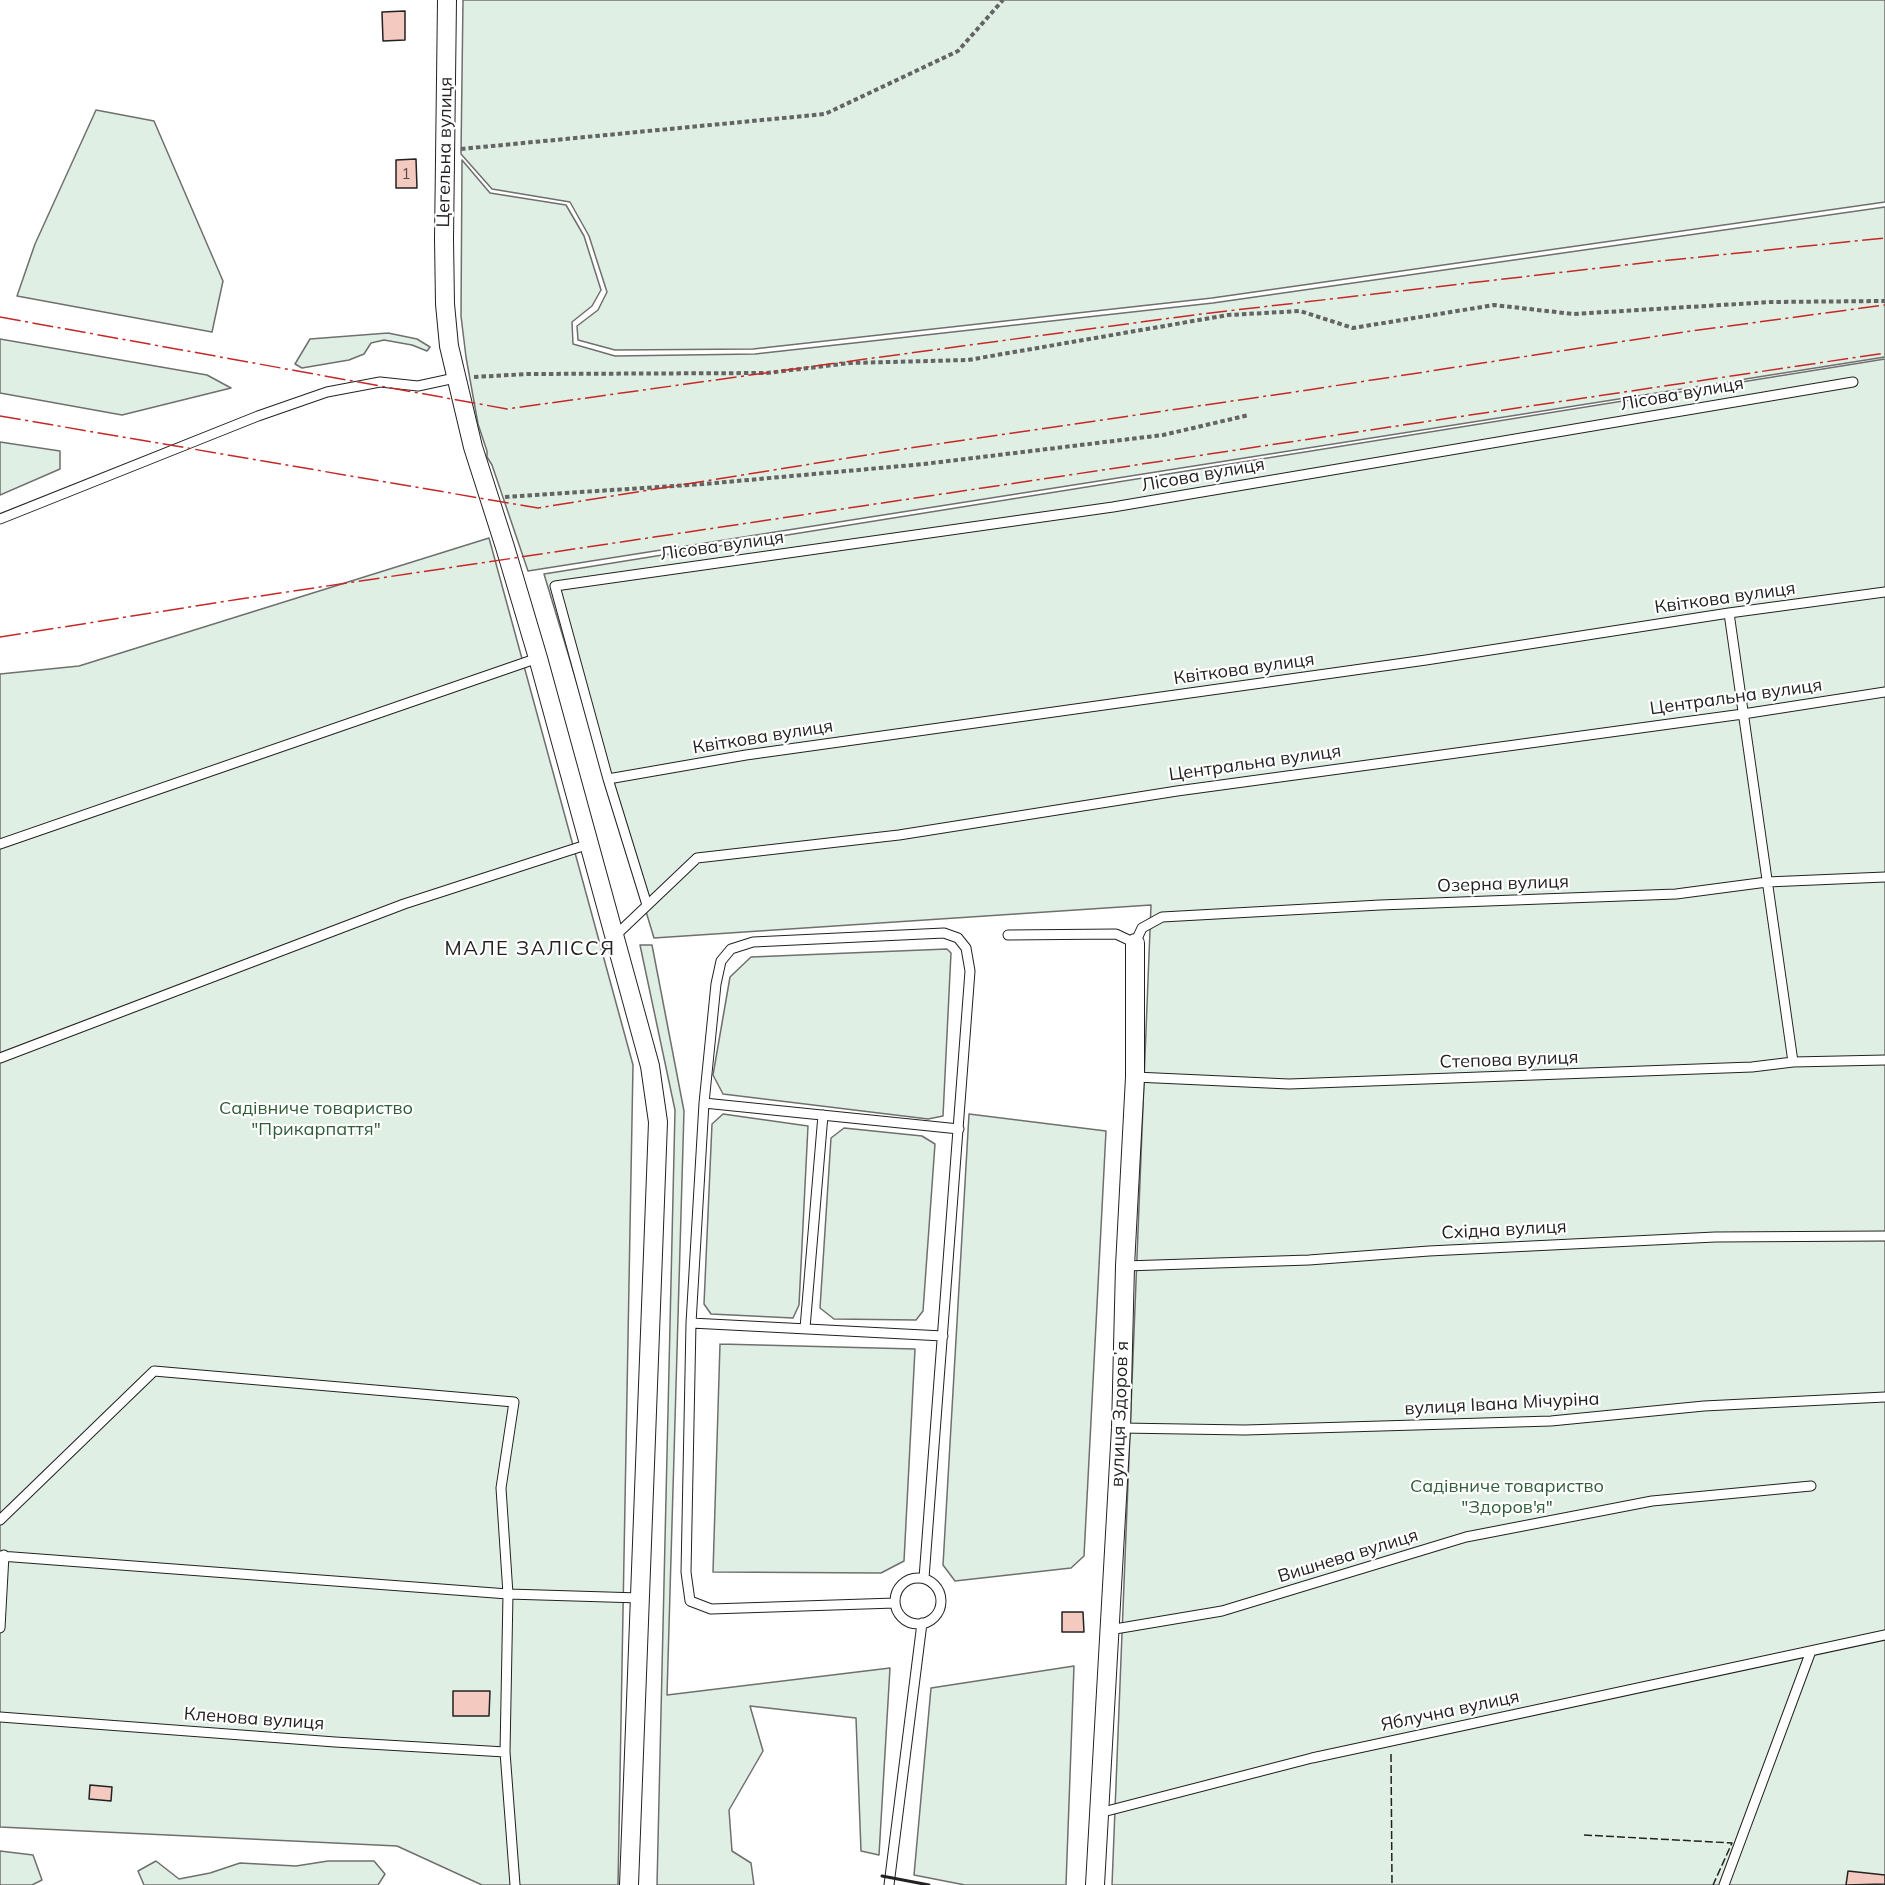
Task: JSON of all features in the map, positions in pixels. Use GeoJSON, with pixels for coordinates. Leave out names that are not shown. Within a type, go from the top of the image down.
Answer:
{"type":"FeatureCollection","features":[{"type":"Feature","properties":{"kind":"street","name":"Цегельна вулиця"},"geometry":{"type":"LineString","coordinates":[[447,0],[445,304],[455,378],[473,447],[538,658],[615,936],[650,1066],[658,1122],[629,1885]]}},
{"type":"Feature","properties":{"kind":"street","name":"вулиця Здоровʼя"},"geometry":{"type":"LineString","coordinates":[[1095,1885],[1120,1428],[1125,1266],[1135,1077],[1135,943]]}},
{"type":"Feature","properties":{"kind":"lane"},"geometry":{"type":"LineString","coordinates":[[0,519],[258,416],[327,392],[380,382],[418,386],[455,378]]}},
{"type":"Feature","properties":{"kind":"lane","name":"Лісова вулиця"},"geometry":{"type":"LineString","coordinates":[[608,779],[555,586],[1113,507],[1853,382]]}},
{"type":"Feature","properties":{"kind":"lane","name":"Квіткова вулиця"},"geometry":{"type":"LineString","coordinates":[[608,779],[746,755],[1426,660],[1729,613],[1885,592]]}},
{"type":"Feature","properties":{"kind":"lane"},"geometry":{"type":"LineString","coordinates":[[1729,613],[1793,1062]]}},
{"type":"Feature","properties":{"kind":"lane"},"geometry":{"type":"LineString","coordinates":[[0,844],[538,658]]}},
{"type":"Feature","properties":{"kind":"lane","name":"Центральна вулиця"},"geometry":{"type":"LineString","coordinates":[[615,936],[697,858],[899,835],[1177,791],[1743,714],[1885,692]]}},
{"type":"Feature","properties":{"kind":"lane"},"geometry":{"type":"LineString","coordinates":[[608,779],[648,904]]}},
{"type":"Feature","properties":{"kind":"lane"},"geometry":{"type":"LineString","coordinates":[[0,1058],[404,904],[589,844]]}},
{"type":"Feature","properties":{"kind":"lane","name":"Озерна вулиця"},"geometry":{"type":"LineString","coordinates":[[1135,943],[1142,928],[1162,917],[1380,905],[1676,894],[1767,882],[1885,877]]}},
{"type":"Feature","properties":{"kind":"lane"},"geometry":{"type":"LineString","coordinates":[[896,1603],[711,1609],[690,1601],[686,1572],[691,1323],[704,1103],[716,984],[721,961],[730,949],[753,942],[944,933],[957,938],[966,948],[970,971],[924,1578]]}},
{"type":"Feature","properties":{"kind":"lane"},"geometry":{"type":"LineString","coordinates":[[1008,935],[1116,934],[1135,943]]}},
{"type":"Feature","properties":{"kind":"lane","name":"Степова вулиця"},"geometry":{"type":"LineString","coordinates":[[1135,1077],[1289,1084],[1752,1068],[1793,1062],[1885,1060]]}},
{"type":"Feature","properties":{"kind":"lane"},"geometry":{"type":"LineString","coordinates":[[704,1103],[959,1129]]}},
{"type":"Feature","properties":{"kind":"lane"},"geometry":{"type":"LineString","coordinates":[[805,1328],[824,1115]]}},
{"type":"Feature","properties":{"kind":"lane","name":"Східна вулиця"},"geometry":{"type":"LineString","coordinates":[[1125,1266],[1310,1260],[1429,1251],[1703,1237],[1885,1236]]}},
{"type":"Feature","properties":{"kind":"lane"},"geometry":{"type":"LineString","coordinates":[[691,1323],[943,1336]]}},
{"type":"Feature","properties":{"kind":"lane"},"geometry":{"type":"LineString","coordinates":[[0,1520],[154,1371],[514,1402],[501,1488],[508,1594],[506,1752],[515,1885]]}},
{"type":"Feature","properties":{"kind":"lane","name":"вулиця Івана Мічуріна"},"geometry":{"type":"LineString","coordinates":[[1120,1428],[1245,1430],[1551,1421],[1704,1406],[1885,1397]]}},
{"type":"Feature","properties":{"kind":"lane","name":"Вишнева вулиця"},"geometry":{"type":"LineString","coordinates":[[1108,1629],[1222,1611],[1466,1538],[1652,1501],[1811,1486]]}},
{"type":"Feature","properties":{"kind":"lane"},"geometry":{"type":"LineString","coordinates":[[0,1628],[2,1556],[508,1594],[639,1598]]}},
{"type":"Feature","properties":{"kind":"lane"},"geometry":{"type":"LineString","coordinates":[[913,1578],[924,1578],[933,1583],[939,1591],[941,1602],[938,1612],[931,1620],[913,1623],[904,1619],[898,1612],[897,1592],[903,1584],[913,1578]]}},
{"type":"Feature","properties":{"kind":"lane"},"geometry":{"type":"LineString","coordinates":[[889,1885],[922,1623]]}},
{"type":"Feature","properties":{"kind":"lane","name":"Яблучна вулиця"},"geometry":{"type":"LineString","coordinates":[[1099,1813],[1312,1758],[1885,1635]]}},
{"type":"Feature","properties":{"kind":"lane"},"geometry":{"type":"LineString","coordinates":[[1724,1885],[1811,1651]]}},
{"type":"Feature","properties":{"kind":"lane","name":"Кленова вулиця"},"geometry":{"type":"LineString","coordinates":[[0,1717],[506,1752]]}},
{"type":"Feature","properties":{"kind":"path"},"geometry":{"type":"LineString","coordinates":[[446,150],[825,114],[958,51],[1003,0]]}},
{"type":"Feature","properties":{"kind":"path"},"geometry":{"type":"LineString","coordinates":[[455,378],[527,374],[767,374],[850,363],[968,360],[1228,315],[1300,310],[1353,328],[1494,305],[1573,314],[1771,302],[1885,301]]}},
{"type":"Feature","properties":{"kind":"path"},"geometry":{"type":"LineString","coordinates":[[489,498],[704,484],[924,464],[1163,435],[1249,415]]}},
{"type":"Feature","properties":{"kind":"green space"},"geometry":{"type":"Polygon","coordinates":[[[463,0],[1885,0],[1885,202],[1212,298],[753,349],[615,350],[578,340],[577,326],[598,310],[607,292],[589,236],[570,202],[492,189],[461,154],[463,0]]]}},
{"type":"Feature","properties":{"kind":"green space"},"geometry":{"type":"Polygon","coordinates":[[[96,110],[154,121],[223,281],[212,332],[17,296],[35,244],[96,110]]]}},
{"type":"Feature","properties":{"kind":"green space"},"geometry":{"type":"Polygon","coordinates":[[[462,160],[490,193],[566,205],[584,236],[601,290],[592,306],[572,322],[573,344],[615,356],[755,354],[1213,303],[1885,207],[1885,357],[528,571],[492,465],[487,457],[478,424],[466,357],[461,316],[462,160]]]}},
{"type":"Feature","properties":{"kind":"green space"},"geometry":{"type":"Polygon","coordinates":[[[388,333],[417,339],[430,347],[427,351],[412,345],[384,340],[371,343],[364,354],[349,360],[302,368],[295,364],[310,339],[388,333]]]}},
{"type":"Feature","properties":{"kind":"green space"},"geometry":{"type":"Polygon","coordinates":[[[0,339],[207,375],[231,388],[122,415],[0,393],[0,339]]]}},
{"type":"Feature","properties":{"kind":"green space","name":"Садівниче товариство \"Здоров'я\""},"geometry":{"type":"Polygon","coordinates":[[[1885,359],[1885,1885],[1112,1885],[1151,905],[654,938],[544,574],[1885,359]]]}},
{"type":"Feature","properties":{"kind":"green space"},"geometry":{"type":"Polygon","coordinates":[[[0,442],[60,451],[60,469],[0,495],[0,442]]]}},
{"type":"Feature","properties":{"kind":"green space","name":"Садівниче товариство \"Прикарпаття\""},"geometry":{"type":"Polygon","coordinates":[[[489,538],[633,1065],[618,1885],[482,1885],[397,1846],[0,1827],[0,674],[79,666],[489,538]]]}},
{"type":"Feature","properties":{"kind":"green space"},"geometry":{"type":"Polygon","coordinates":[[[640,945],[652,945],[684,1111],[667,1695],[890,1668],[879,1855],[861,1851],[856,1718],[750,1706],[763,1751],[729,1810],[732,1851],[751,1863],[754,1885],[657,1885],[675,1110],[640,945]]]}},
{"type":"Feature","properties":{"kind":"green space"},"geometry":{"type":"Polygon","coordinates":[[[947,949],[951,953],[943,1116],[928,1119],[723,1094],[713,1075],[730,977],[751,957],[947,949]]]}},
{"type":"Feature","properties":{"kind":"green space"},"geometry":{"type":"Polygon","coordinates":[[[723,1114],[808,1126],[799,1305],[793,1318],[711,1314],[704,1304],[712,1124],[723,1114]]]}},
{"type":"Feature","properties":{"kind":"green space"},"geometry":{"type":"Polygon","coordinates":[[[969,1114],[1106,1131],[1084,1556],[1071,1568],[955,1581],[943,1565],[969,1114]]]}},
{"type":"Feature","properties":{"kind":"green space"},"geometry":{"type":"Polygon","coordinates":[[[844,1128],[922,1136],[935,1144],[923,1311],[916,1320],[834,1319],[820,1308],[831,1138],[844,1128]]]}},
{"type":"Feature","properties":{"kind":"green space"},"geometry":{"type":"Polygon","coordinates":[[[720,1344],[915,1349],[904,1561],[881,1573],[713,1572],[720,1344]]]}},
{"type":"Feature","properties":{"kind":"green space"},"geometry":{"type":"Polygon","coordinates":[[[1074,1666],[1066,1885],[965,1885],[914,1875],[931,1688],[1074,1666]]]}},
{"type":"Feature","properties":{"kind":"green space"},"geometry":{"type":"Polygon","coordinates":[[[0,1851],[33,1855],[42,1880],[32,1885],[0,1885],[0,1851]]]}},
{"type":"Feature","properties":{"kind":"green space"},"geometry":{"type":"Polygon","coordinates":[[[156,1861],[179,1879],[210,1873],[240,1863],[296,1866],[328,1861],[374,1861],[385,1874],[378,1885],[144,1885],[138,1871],[156,1861]]]}},
{"type":"Feature","properties":{"kind":"building"},"geometry":{"type":"Polygon","coordinates":[[[405,11],[405,40],[383,41],[382,12],[405,11]]]}},
{"type":"Feature","properties":{"kind":"building"},"geometry":{"type":"Polygon","coordinates":[[[416,159],[417,188],[396,188],[396,160],[416,159]]]}},
{"type":"Feature","properties":{"kind":"building"},"geometry":{"type":"Polygon","coordinates":[[[1062,1612],[1083,1612],[1084,1632],[1062,1632],[1062,1612]]]}},
{"type":"Feature","properties":{"kind":"building"},"geometry":{"type":"Polygon","coordinates":[[[453,1691],[490,1691],[489,1716],[453,1716],[453,1691]]]}},
{"type":"Feature","properties":{"kind":"building"},"geometry":{"type":"Polygon","coordinates":[[[90,1785],[112,1787],[111,1801],[89,1799],[90,1785]]]}},
{"type":"Feature","properties":{"kind":"building"},"geometry":{"type":"Polygon","coordinates":[[[1848,1871],[1885,1875],[1885,1884],[1846,1885],[1848,1871]]]}},
{"type":"Feature","properties":{"kind":"fence"},"geometry":{"type":"LineString","coordinates":[[1391,1754],[1392,1885]]}},
{"type":"Feature","properties":{"kind":"fence"},"geometry":{"type":"LineString","coordinates":[[1584,1835],[1732,1843],[1713,1885]]}},
{"type":"Feature","properties":{"kind":"wall"},"geometry":{"type":"LineString","coordinates":[[882,1876],[929,1885]]}},
{"type":"Feature","properties":{"kind":"power"},"geometry":{"type":"LineString","coordinates":[[0,317],[507,409],[1201,314],[1651,262],[1885,238]]}},
{"type":"Feature","properties":{"kind":"power"},"geometry":{"type":"LineString","coordinates":[[0,416],[538,508],[910,448],[1684,332],[1885,305]]}},
{"type":"Feature","properties":{"kind":"power"},"geometry":{"type":"LineString","coordinates":[[0,637],[240,599],[1885,353]]}},
{"type":"Feature","properties":{"kind":"district","name":"МАЛЕ ЗАЛІССЯ"},"geometry":{"type":"Point","coordinates":[530,949]}}]}
